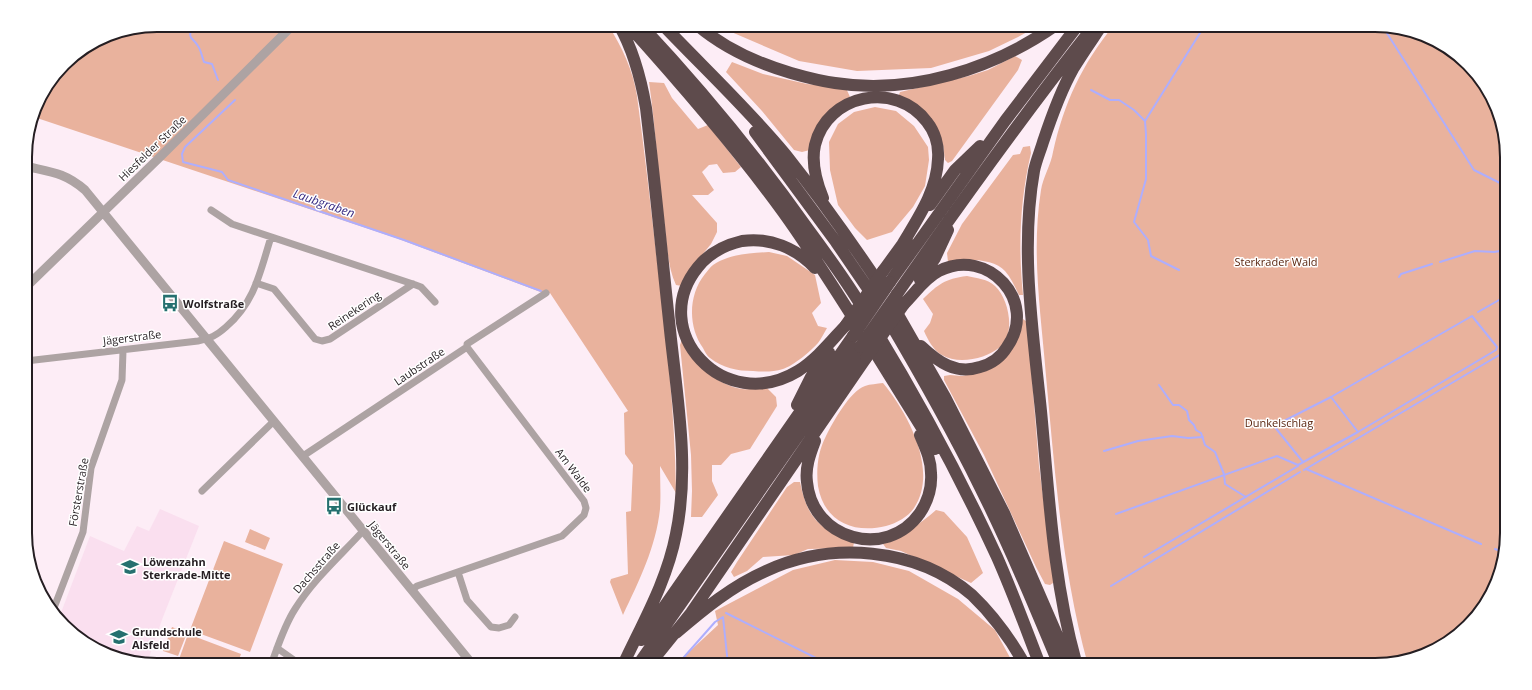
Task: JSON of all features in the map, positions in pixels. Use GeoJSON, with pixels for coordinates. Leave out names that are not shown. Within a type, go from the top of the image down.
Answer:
{"type":"FeatureCollection","features":[{"type":"Feature","properties":{"kind":"highway"},"geometry":{"type":"LineString","coordinates":[[622,32],[635,61],[643,88],[646,108],[677,394],[682,459],[680,508],[676,535],[669,562],[654,601],[626,658]]}},
{"type":"Feature","properties":{"kind":"highway"},"geometry":{"type":"LineString","coordinates":[[634,32],[730,144],[782,211],[835,290],[910,411],[968,498]]}},
{"type":"Feature","properties":{"kind":"highway"},"geometry":{"type":"LineString","coordinates":[[646,32],[719,112],[791,205],[861,306],[922,410],[968,498],[997,558],[1037,658]]}},
{"type":"Feature","properties":{"kind":"highway"},"geometry":{"type":"LineString","coordinates":[[670,32],[751,115],[781,150],[830,214],[889,298],[970,444],[1004,513],[1067,658]]}},
{"type":"Feature","properties":{"kind":"highway"},"geometry":{"type":"LineString","coordinates":[[706,32],[717,40],[761,64],[816,80],[861,86],[914,83],[972,68],[1027,44],[1045,32]]}},
{"type":"Feature","properties":{"kind":"highway"},"geometry":{"type":"LineString","coordinates":[[628,658],[890,282],[1005,121],[1073,32]]}},
{"type":"Feature","properties":{"kind":"highway"},"geometry":{"type":"LineString","coordinates":[[643,658],[953,214],[1054,76],[1089,32]]}},
{"type":"Feature","properties":{"kind":"highway"},"geometry":{"type":"LineString","coordinates":[[1074,658],[1063,612],[1055,558],[1032,317],[1028,226],[1035,169],[1048,127],[1073,69],[1097,32]]}},
{"type":"Feature","properties":{"kind":"highway"},"geometry":{"type":"LineString","coordinates":[[695,58],[737,107],[776,159],[836,242],[880,307],[916,367],[980,486],[1056,658]]}},
{"type":"Feature","properties":{"kind":"highway"},"geometry":{"type":"LineString","coordinates":[[830,214],[817,181],[814,164],[815,146],[826,122],[844,106],[859,99],[867,97],[885,97],[900,101],[915,110],[929,126],[937,145],[938,158],[936,177],[928,199],[902,244]]}},
{"type":"Feature","properties":{"kind":"highway"},"geometry":{"type":"LineString","coordinates":[[779,442],[793,412],[812,378],[846,325],[902,244],[955,170],[1005,121]]}},
{"type":"Feature","properties":{"kind":"highway"},"geometry":{"type":"LineString","coordinates":[[655,658],[676,633],[935,258],[944,240],[953,214]]}},
{"type":"Feature","properties":{"kind":"highway"},"geometry":{"type":"LineString","coordinates":[[835,290],[809,262],[789,249],[768,242],[751,240],[738,242],[718,250],[707,257],[691,278],[682,302],[682,317],[685,334],[695,354],[712,371],[735,382],[756,384],[771,382],[798,371],[816,357],[846,325]]}},
{"type":"Feature","properties":{"kind":"highway"},"geometry":{"type":"LineString","coordinates":[[904,304],[923,283],[934,274],[952,266],[968,265],[983,268],[997,276],[1009,289],[1015,305],[1017,321],[1010,343],[998,357],[986,365],[962,369],[946,366],[932,357],[912,339]]}},
{"type":"Feature","properties":{"kind":"highway"},"geometry":{"type":"LineString","coordinates":[[824,420],[814,442],[807,466],[807,483],[811,501],[824,520],[840,533],[859,539],[875,539],[890,535],[906,527],[917,516],[928,495],[931,480],[930,464],[910,411]]}},
{"type":"Feature","properties":{"kind":"highway"},"geometry":{"type":"LineString","coordinates":[[676,633],[719,598],[767,570],[798,559],[822,554],[847,552],[868,553],[890,556],[923,567],[960,586],[991,615],[1022,658]]}},
{"type":"Feature","properties":{"kind":"street","name":"Hiesfelder Straße"},"geometry":{"type":"LineString","coordinates":[[32,281],[104,213],[286,32]]}},
{"type":"Feature","properties":{"kind":"street"},"geometry":{"type":"LineString","coordinates":[[32,168],[70,178],[85,190],[208,339],[215,336],[239,315],[251,297],[272,237]]}},
{"type":"Feature","properties":{"kind":"street","name":"Reinekering"},"geometry":{"type":"LineString","coordinates":[[211,210],[232,224],[414,284],[421,287],[435,302]]}},
{"type":"Feature","properties":{"kind":"street","name":"Reinekering"},"geometry":{"type":"LineString","coordinates":[[256,283],[274,289],[315,339],[322,341],[330,339],[414,284]]}},
{"type":"Feature","properties":{"kind":"street","name":"Laubstraße"},"geometry":{"type":"LineString","coordinates":[[303,456],[467,348],[467,344],[546,293]]}},
{"type":"Feature","properties":{"kind":"street","name":"Jägerstraße"},"geometry":{"type":"LineString","coordinates":[[32,360],[123,351],[208,339],[467,658]]}},
{"type":"Feature","properties":{"kind":"street","name":"Am Walde"},"geometry":{"type":"LineString","coordinates":[[412,590],[417,586],[562,536],[584,515],[586,508],[584,501],[467,348]]}},
{"type":"Feature","properties":{"kind":"street","name":"Försterstraße"},"geometry":{"type":"LineString","coordinates":[[56,605],[83,532],[91,468],[122,380],[123,351]]}},
{"type":"Feature","properties":{"kind":"street"},"geometry":{"type":"LineString","coordinates":[[202,491],[274,421]]}},
{"type":"Feature","properties":{"kind":"street","name":"Dachsstraße"},"geometry":{"type":"LineString","coordinates":[[273,658],[289,619],[302,598],[363,531]]}},
{"type":"Feature","properties":{"kind":"street"},"geometry":{"type":"LineString","coordinates":[[458,572],[467,600],[491,627],[498,628],[509,625],[515,617]]}},
{"type":"Feature","properties":{"kind":"street"},"geometry":{"type":"LineString","coordinates":[[277,648],[291,658]]}},
{"type":"Feature","properties":{"kind":"shaded area","name":"Löwenzahn Sterkrade-Mitte"},"geometry":{"type":"Polygon","coordinates":[[[160,509],[199,526],[163,617],[149,657],[125,654],[95,641],[81,632],[61,612],[90,536],[124,551],[137,526],[149,531],[160,509]]]}},
{"type":"Feature","properties":{"kind":"green space"},"geometry":{"type":"Polygon","coordinates":[[[149,32],[612,32],[626,59],[633,77],[637,96],[672,402],[676,493],[660,466],[660,509],[655,537],[646,564],[623,615],[610,582],[611,579],[628,574],[626,512],[631,511],[633,465],[625,454],[624,413],[628,411],[550,293],[546,294],[396,238],[38,118],[45,102],[58,81],[75,63],[88,53],[109,42],[133,34],[149,32]]]}},
{"type":"Feature","properties":{"kind":"green space"},"geometry":{"type":"Polygon","coordinates":[[[731,32],[1027,32],[989,51],[931,68],[857,71],[799,61],[731,32]]]}},
{"type":"Feature","properties":{"kind":"green space","name":"Dunkelschlag"},"geometry":{"type":"Polygon","coordinates":[[[1109,32],[1383,32],[1399,34],[1423,42],[1451,58],[1474,81],[1483,95],[1496,125],[1500,157],[1500,541],[1496,565],[1490,581],[1474,609],[1457,627],[1430,645],[1399,656],[1383,658],[1086,658],[1072,594],[1061,522],[1038,283],[1037,237],[1041,190],[1051,162],[1057,134],[1076,85],[1093,54],[1109,32]]]}},
{"type":"Feature","properties":{"kind":"green space"},"geometry":{"type":"Polygon","coordinates":[[[1015,56],[1022,60],[1018,70],[952,161],[948,163],[945,160],[943,144],[899,95],[900,92],[969,76],[988,70],[1015,56]]]}},
{"type":"Feature","properties":{"kind":"green space"},"geometry":{"type":"Polygon","coordinates":[[[732,62],[763,74],[807,84],[846,88],[850,97],[810,150],[802,152],[794,150],[762,111],[726,72],[732,62]]]}},
{"type":"Feature","properties":{"kind":"green space"},"geometry":{"type":"Polygon","coordinates":[[[649,82],[664,83],[672,98],[698,129],[708,125],[741,167],[735,172],[723,173],[717,164],[709,165],[702,172],[714,190],[708,195],[692,195],[717,223],[717,232],[711,244],[682,286],[676,285],[671,272],[668,257],[649,82]]]}},
{"type":"Feature","properties":{"kind":"green space"},"geometry":{"type":"Polygon","coordinates":[[[875,107],[896,111],[914,126],[928,147],[929,160],[925,186],[913,207],[892,232],[867,240],[855,228],[838,205],[830,170],[829,142],[838,124],[854,112],[875,107]]]}},
{"type":"Feature","properties":{"kind":"green space"},"geometry":{"type":"Polygon","coordinates":[[[1030,146],[1031,153],[1024,188],[1020,241],[1023,295],[1019,295],[1005,271],[1000,267],[986,261],[978,260],[948,262],[947,253],[962,224],[1013,155],[1020,154],[1023,147],[1030,146]]]}},
{"type":"Feature","properties":{"kind":"green space"},"geometry":{"type":"Polygon","coordinates":[[[769,252],[787,256],[815,275],[821,303],[812,313],[818,326],[827,328],[818,343],[811,350],[797,362],[783,369],[761,372],[725,367],[706,354],[698,340],[692,311],[695,291],[705,274],[719,261],[733,256],[769,252]]]}},
{"type":"Feature","properties":{"kind":"green space"},"geometry":{"type":"Polygon","coordinates":[[[967,276],[985,280],[995,286],[1000,292],[1004,299],[1009,316],[1008,334],[1000,347],[987,355],[972,359],[956,360],[939,353],[933,348],[927,338],[924,331],[930,323],[933,314],[923,299],[942,283],[967,276]]]}},
{"type":"Feature","properties":{"kind":"green space"},"geometry":{"type":"Polygon","coordinates":[[[1023,319],[1027,322],[1028,328],[1039,466],[1053,573],[1053,583],[1050,585],[1045,584],[1036,567],[984,455],[944,380],[944,376],[962,376],[973,374],[1015,342],[1023,319]]]}},
{"type":"Feature","properties":{"kind":"green space"},"geometry":{"type":"Polygon","coordinates":[[[682,339],[686,348],[699,364],[723,383],[742,389],[767,388],[776,397],[777,406],[750,449],[731,454],[721,465],[712,465],[712,481],[718,495],[702,517],[691,517],[691,455],[680,345],[682,339]]]}},
{"type":"Feature","properties":{"kind":"green space"},"geometry":{"type":"Polygon","coordinates":[[[883,383],[893,395],[902,410],[917,443],[922,460],[923,477],[921,493],[912,511],[905,517],[886,526],[863,528],[842,522],[834,517],[827,509],[821,498],[817,480],[819,454],[823,442],[833,423],[848,400],[859,389],[865,386],[883,383]]]}},
{"type":"Feature","properties":{"kind":"green space"},"geometry":{"type":"Polygon","coordinates":[[[794,482],[800,482],[807,505],[811,514],[817,521],[832,532],[854,542],[853,548],[808,549],[794,555],[763,557],[747,571],[734,577],[731,572],[737,562],[787,487],[794,482]]]}},
{"type":"Feature","properties":{"kind":"green space"},"geometry":{"type":"Polygon","coordinates":[[[936,510],[944,512],[967,537],[983,573],[971,583],[901,551],[886,548],[883,544],[911,529],[936,510]]]}},
{"type":"Feature","properties":{"kind":"green space"},"geometry":{"type":"Polygon","coordinates":[[[250,529],[270,538],[265,550],[245,542],[250,529]]]}},
{"type":"Feature","properties":{"kind":"green space"},"geometry":{"type":"Polygon","coordinates":[[[224,541],[283,564],[250,652],[190,630],[224,541]]]}},
{"type":"Feature","properties":{"kind":"green space"},"geometry":{"type":"Polygon","coordinates":[[[835,560],[873,562],[909,571],[958,599],[995,630],[1010,658],[683,658],[718,625],[715,611],[793,570],[835,560]]]}},
{"type":"Feature","properties":{"kind":"green space"},"geometry":{"type":"Polygon","coordinates":[[[172,627],[187,633],[178,656],[163,651],[172,627]]]}},
{"type":"Feature","properties":{"kind":"green space"},"geometry":{"type":"Polygon","coordinates":[[[188,634],[241,654],[240,658],[179,658],[188,634]]]}},
{"type":"Feature","properties":{"kind":"waterway","name":"Laubgraben"},"geometry":{"type":"LineString","coordinates":[[190,32],[190,36],[199,48],[204,62],[212,64],[218,80]]}},
{"type":"Feature","properties":{"kind":"waterway"},"geometry":{"type":"LineString","coordinates":[[1179,270],[1151,256],[1148,240],[1134,222],[1146,179],[1145,121],[1201,32]]}},
{"type":"Feature","properties":{"kind":"waterway"},"geometry":{"type":"LineString","coordinates":[[1386,32],[1474,170],[1500,183]]}},
{"type":"Feature","properties":{"kind":"waterway"},"geometry":{"type":"LineString","coordinates":[[1091,90],[1110,100],[1119,100],[1134,110],[1145,121]]}},
{"type":"Feature","properties":{"kind":"waterway","name":"Laubgraben"},"geometry":{"type":"LineString","coordinates":[[235,100],[185,147],[182,154],[183,162],[222,172],[228,180],[404,240],[541,291]]}},
{"type":"Feature","properties":{"kind":"waterway"},"geometry":{"type":"LineString","coordinates":[[1440,262],[1475,251],[1500,251]]}},
{"type":"Feature","properties":{"kind":"waterway"},"geometry":{"type":"LineString","coordinates":[[1399,277],[1401,274],[1432,264]]}},
{"type":"Feature","properties":{"kind":"waterway"},"geometry":{"type":"LineString","coordinates":[[1478,312],[1500,299]]}},
{"type":"Feature","properties":{"kind":"waterway"},"geometry":{"type":"LineString","coordinates":[[1116,514],[1277,456],[1298,465],[1358,432],[1496,350],[1497,347],[1472,316],[1331,397],[1274,426],[1303,462]]}},
{"type":"Feature","properties":{"kind":"waterway"},"geometry":{"type":"LineString","coordinates":[[1304,470],[1500,355]]}},
{"type":"Feature","properties":{"kind":"waterway"},"geometry":{"type":"LineString","coordinates":[[1159,385],[1173,405],[1179,405],[1187,411],[1189,420],[1194,425],[1196,430],[1201,433],[1205,445],[1215,452],[1224,474],[1225,484],[1246,497]]}},
{"type":"Feature","properties":{"kind":"waterway"},"geometry":{"type":"LineString","coordinates":[[1331,397],[1358,432]]}},
{"type":"Feature","properties":{"kind":"waterway"},"geometry":{"type":"LineString","coordinates":[[1104,451],[1138,441],[1172,436],[1188,438],[1203,437]]}},
{"type":"Feature","properties":{"kind":"waterway"},"geometry":{"type":"LineString","coordinates":[[1144,557],[1298,466]]}},
{"type":"Feature","properties":{"kind":"waterway"},"geometry":{"type":"LineString","coordinates":[[1306,469],[1481,544]]}},
{"type":"Feature","properties":{"kind":"waterway"},"geometry":{"type":"LineString","coordinates":[[1111,586],[1300,472]]}},
{"type":"Feature","properties":{"kind":"waterway"},"geometry":{"type":"LineString","coordinates":[[1495,549],[1499,550]]}},
{"type":"Feature","properties":{"kind":"waterway"},"geometry":{"type":"LineString","coordinates":[[726,613],[816,658]]}},
{"type":"Feature","properties":{"kind":"waterway"},"geometry":{"type":"LineString","coordinates":[[683,658],[715,622],[723,617],[727,658]]}},
{"type":"Feature","properties":{"kind":"place","name":"Wolfstraße"},"geometry":{"type":"Point","coordinates":[170,303]}},
{"type":"Feature","properties":{"kind":"place","name":"Glückauf"},"geometry":{"type":"Point","coordinates":[334,506]}},
{"type":"Feature","properties":{"kind":"place","name":"Löwenzahn Sterkrade-Mitte"},"geometry":{"type":"Point","coordinates":[130,567]}},
{"type":"Feature","properties":{"kind":"place","name":"Grundschule Alsfeld"},"geometry":{"type":"Point","coordinates":[119,637]}},
{"type":"Feature","properties":{"kind":"park label","name":"Sterkrader Wald"},"geometry":{"type":"Point","coordinates":[1276,261]}}]}
